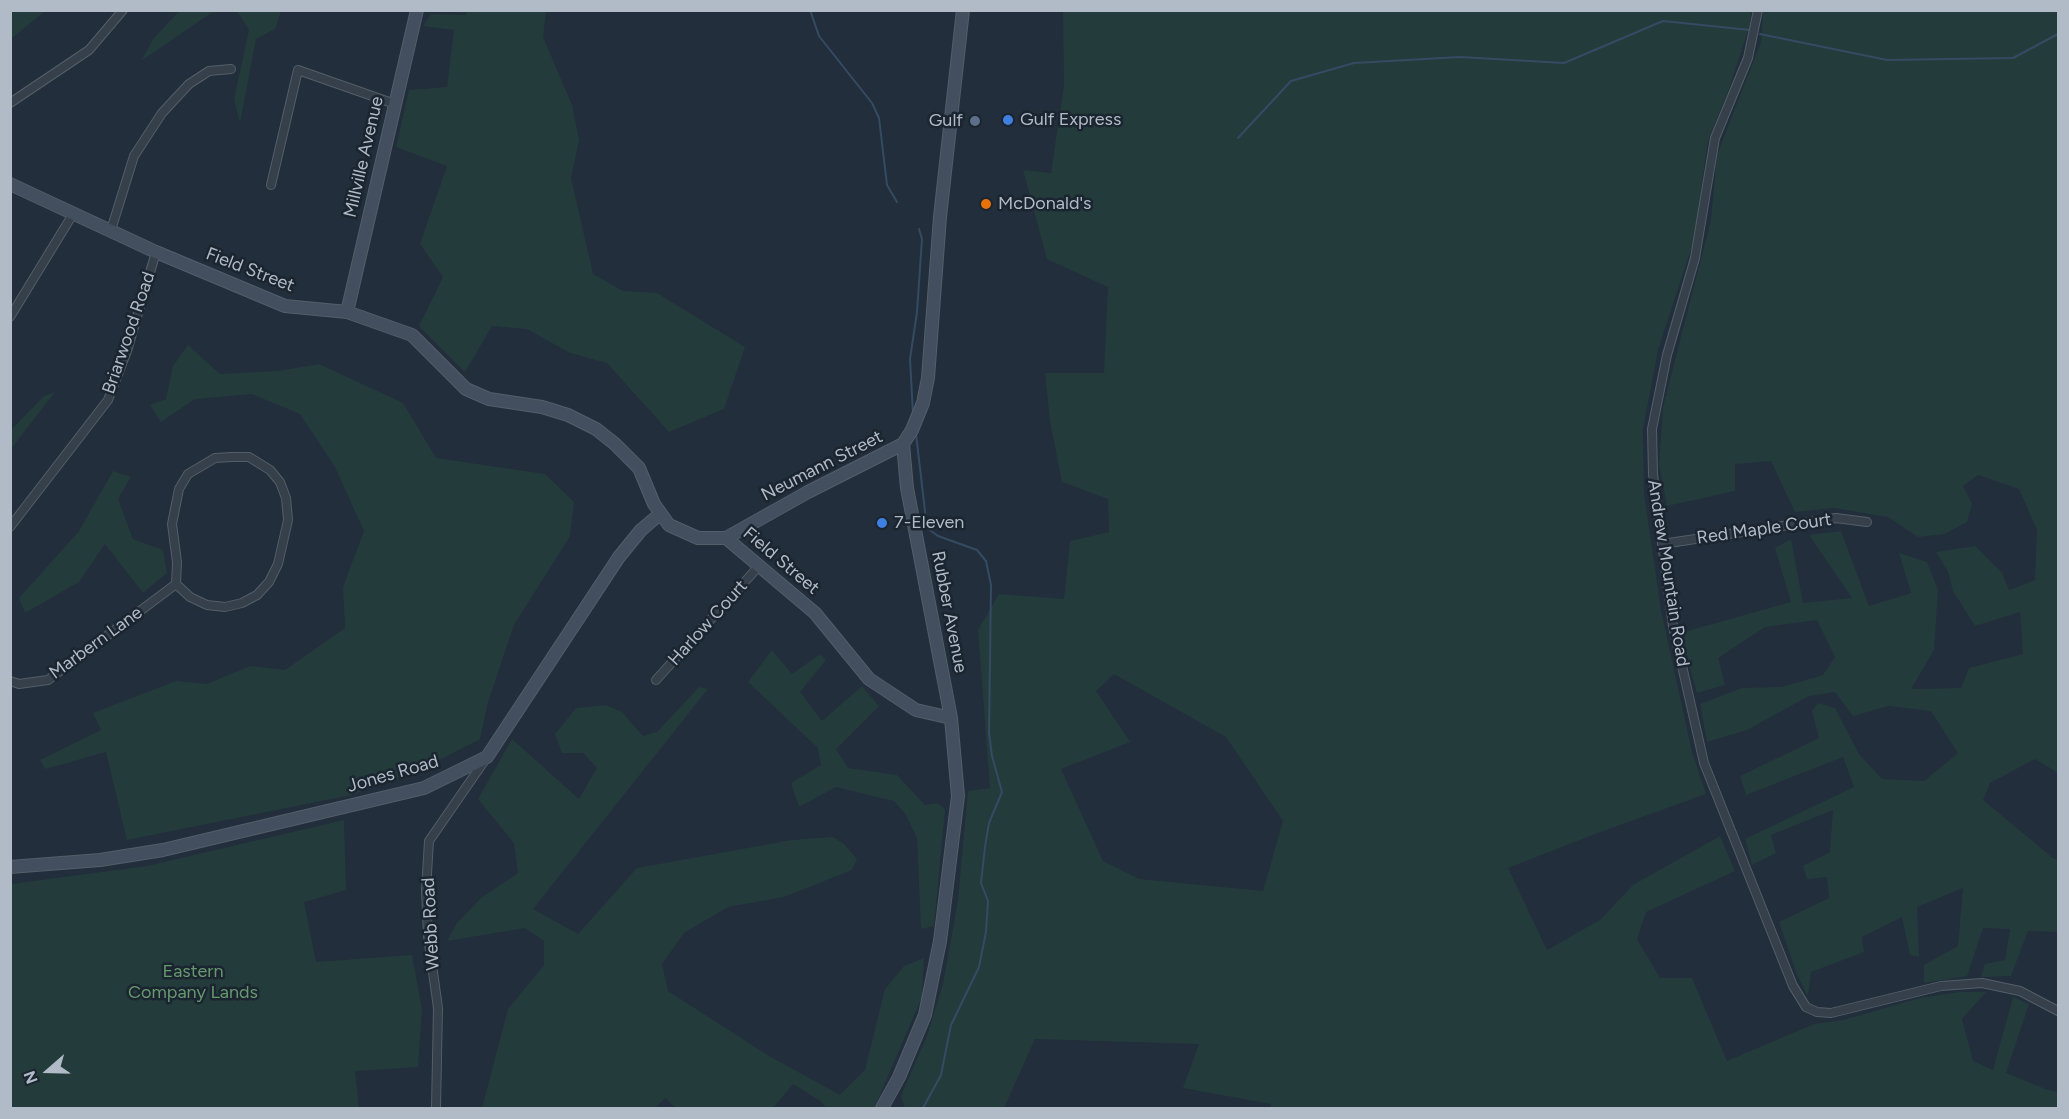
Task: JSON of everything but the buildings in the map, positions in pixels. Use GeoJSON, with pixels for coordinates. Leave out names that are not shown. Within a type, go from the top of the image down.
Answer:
{"type":"FeatureCollection","features":[{"type":"Feature","properties":{"kind":"street"},"geometry":{"type":"LineString","coordinates":[[10,103],[89,50],[123,10]]}},
{"type":"Feature","properties":{"kind":"street","name":"Millville Avenue"},"geometry":{"type":"LineString","coordinates":[[347,312],[417,10]]}},
{"type":"Feature","properties":{"kind":"street","name":"Rubber Avenue"},"geometry":{"type":"LineString","coordinates":[[882,1108],[899,1077],[925,1015],[940,941],[957,796],[951,718],[905,479],[905,442],[918,417],[928,378],[940,217],[963,10]]}},
{"type":"Feature","properties":{"kind":"street","name":"Andrew Mountain Road"},"geometry":{"type":"LineString","coordinates":[[1758,10],[1748,58],[1715,138],[1695,258],[1667,355],[1654,414],[1651,457],[1675,641],[1704,763],[1753,888],[1802,1003],[1817,1012],[1831,1013],[1941,986],[1982,983],[2020,991],[2058,1011]]}},
{"type":"Feature","properties":{"kind":"street"},"geometry":{"type":"LineString","coordinates":[[111,230],[134,156],[162,113],[189,84],[209,72],[231,69]]}},
{"type":"Feature","properties":{"kind":"street"},"geometry":{"type":"LineString","coordinates":[[271,185],[298,69],[395,104]]}},
{"type":"Feature","properties":{"kind":"street","name":"Field Street"},"geometry":{"type":"LineString","coordinates":[[10,184],[156,252],[285,306],[347,312],[412,335],[466,389],[489,399],[542,407],[568,415],[596,429],[639,468],[660,514],[669,525],[698,538],[726,538],[815,614],[870,679],[901,703],[916,710],[951,718]]}},
{"type":"Feature","properties":{"kind":"street"},"geometry":{"type":"LineString","coordinates":[[10,317],[73,213]]}},
{"type":"Feature","properties":{"kind":"street","name":"Briarwood Road"},"geometry":{"type":"LineString","coordinates":[[10,527],[108,400],[127,351],[156,252]]}},
{"type":"Feature","properties":{"kind":"street","name":"Neumann Street"},"geometry":{"type":"LineString","coordinates":[[726,538],[905,442]]}},
{"type":"Feature","properties":{"kind":"street"},"geometry":{"type":"LineString","coordinates":[[232,457],[249,457],[270,470],[280,482],[286,498],[288,520],[278,564],[269,582],[257,595],[242,603],[225,607],[207,605],[190,597],[176,584],[178,574],[173,508],[179,489],[189,474],[200,465],[215,458],[232,457]]}},
{"type":"Feature","properties":{"kind":"street"},"geometry":{"type":"LineString","coordinates":[[487,757],[619,557],[641,530],[660,514]]}},
{"type":"Feature","properties":{"kind":"street","name":"Red Maple Court"},"geometry":{"type":"LineString","coordinates":[[1662,544],[1836,518],[1867,522]]}},
{"type":"Feature","properties":{"kind":"street","name":"Harlow Court"},"geometry":{"type":"LineString","coordinates":[[656,680],[759,566]]}},
{"type":"Feature","properties":{"kind":"street","name":"Marbern Lane"},"geometry":{"type":"LineString","coordinates":[[10,681],[20,684],[48,680],[176,584]]}},
{"type":"Feature","properties":{"kind":"street","name":"Jones Road"},"geometry":{"type":"LineString","coordinates":[[10,867],[109,859],[163,850],[424,788],[487,757]]}},
{"type":"Feature","properties":{"kind":"street","name":"Webb Road"},"geometry":{"type":"LineString","coordinates":[[436,1108],[438,1008],[428,936],[426,890],[429,841],[487,757]]}},
{"type":"Feature","properties":{"kind":"green space"},"geometry":{"type":"Polygon","coordinates":[[[11,10],[45,10],[45,11],[11,39],[11,10]]]}},
{"type":"Feature","properties":{"kind":"green space"},"geometry":{"type":"Polygon","coordinates":[[[180,10],[214,11],[141,61],[153,39],[180,10]]]}},
{"type":"Feature","properties":{"kind":"green space"},"geometry":{"type":"Polygon","coordinates":[[[237,11],[281,11],[275,29],[256,39],[240,123],[234,99],[249,30],[237,11]]]}},
{"type":"Feature","properties":{"kind":"green space"},"geometry":{"type":"Polygon","coordinates":[[[467,11],[546,11],[543,37],[572,105],[579,140],[571,178],[593,274],[623,291],[657,293],[745,347],[724,409],[669,432],[607,363],[570,353],[527,329],[492,326],[465,372],[419,326],[443,277],[420,244],[447,166],[396,147],[409,90],[447,87],[454,30],[423,26],[431,14],[466,15],[467,11]]]}},
{"type":"Feature","properties":{"kind":"green space"},"geometry":{"type":"Polygon","coordinates":[[[1063,11],[1751,11],[1750,24],[1729,89],[1708,140],[1694,240],[1658,350],[1643,429],[1644,493],[1661,610],[1692,752],[1706,794],[1508,868],[1547,950],[1600,920],[1633,885],[1720,836],[1735,871],[1646,912],[1637,939],[1660,978],[1692,978],[1727,1061],[1814,1024],[1843,1020],[1920,998],[1960,992],[1986,992],[1962,1019],[1973,1061],[1993,1070],[2013,997],[2029,1004],[2006,1073],[2058,1092],[2058,1108],[1270,1108],[1271,1104],[1183,1088],[1199,1044],[1035,1039],[1004,1108],[905,1108],[901,1096],[927,1036],[943,984],[958,900],[968,791],[990,788],[978,630],[999,594],[1064,599],[1070,541],[1109,532],[1108,499],[1062,482],[1050,421],[1045,373],[1104,373],[1108,287],[1047,259],[1023,170],[1051,173],[1064,85],[1063,11]],[[1114,674],[1096,691],[1130,742],[1061,769],[1103,861],[1139,879],[1263,891],[1283,821],[1226,737],[1114,674]]]}},
{"type":"Feature","properties":{"kind":"green space"},"geometry":{"type":"Polygon","coordinates":[[[1763,11],[2058,11],[2058,773],[2035,759],[1990,783],[1983,800],[2054,859],[2058,859],[2058,932],[2028,931],[2011,976],[1981,977],[1985,964],[2005,960],[2010,929],[1983,928],[1967,976],[1924,983],[1924,965],[1958,946],[1963,888],[1917,907],[1919,957],[1910,955],[1902,917],[1862,937],[1864,952],[1811,972],[1808,996],[1797,975],[1779,922],[1829,898],[1827,877],[1807,879],[1803,866],[1830,852],[1833,810],[1771,835],[1776,853],[1752,865],[1745,839],[1854,787],[1843,757],[1746,795],[1740,776],[1819,738],[1812,711],[1818,703],[1835,708],[1859,754],[1882,779],[1924,781],[1958,753],[1931,711],[1889,706],[1853,716],[1835,692],[1809,696],[1747,730],[1707,742],[1700,704],[1742,688],[1782,687],[1823,675],[1835,657],[1817,620],[1765,627],[1718,658],[1725,685],[1697,693],[1680,633],[1791,602],[1775,548],[1791,539],[1803,603],[1852,598],[1809,535],[1841,531],[1869,606],[1911,593],[1899,553],[1927,562],[1938,590],[1934,650],[1911,689],[1961,688],[1969,668],[2023,654],[2020,612],[1975,626],[1953,591],[1948,572],[1936,552],[1975,546],[2002,573],[2009,590],[2035,580],[2037,530],[2019,489],[1978,475],[1963,486],[1972,504],[1967,522],[1945,534],[1918,537],[1888,517],[1834,508],[1795,512],[1771,461],[1735,464],[1735,491],[1667,506],[1659,465],[1663,407],[1711,220],[1717,155],[1761,42],[1763,11]]]}},
{"type":"Feature","properties":{"kind":"green space"},"geometry":{"type":"Polygon","coordinates":[[[188,345],[220,374],[279,371],[319,364],[403,403],[436,458],[545,474],[574,502],[570,536],[514,625],[488,702],[480,739],[414,773],[351,795],[127,840],[106,752],[45,769],[40,760],[101,730],[93,713],[176,681],[207,684],[250,666],[285,670],[345,628],[343,587],[364,531],[335,467],[300,414],[252,394],[195,399],[161,422],[150,405],[166,399],[173,366],[188,345]]]}},
{"type":"Feature","properties":{"kind":"green space"},"geometry":{"type":"Polygon","coordinates":[[[55,392],[11,449],[11,430],[44,396],[55,392]]]}},
{"type":"Feature","properties":{"kind":"green space"},"geometry":{"type":"Polygon","coordinates":[[[113,471],[131,477],[118,499],[133,539],[163,550],[167,573],[143,593],[105,544],[79,582],[25,613],[19,598],[79,531],[113,471]]]}},
{"type":"Feature","properties":{"kind":"green space"},"geometry":{"type":"Polygon","coordinates":[[[772,650],[792,674],[820,654],[826,660],[800,692],[822,721],[862,686],[879,706],[836,749],[848,768],[897,775],[925,805],[937,803],[945,809],[934,926],[921,929],[917,838],[906,815],[894,801],[836,787],[799,807],[791,783],[821,765],[818,748],[748,682],[772,650]]]}},
{"type":"Feature","properties":{"kind":"green space"},"geometry":{"type":"Polygon","coordinates":[[[699,687],[708,689],[533,909],[578,934],[637,868],[792,840],[833,837],[844,844],[857,859],[852,870],[784,897],[728,907],[684,933],[662,964],[668,991],[769,1056],[840,1095],[865,1070],[885,989],[904,966],[924,958],[922,997],[875,1106],[873,1108],[826,1108],[822,1102],[793,1084],[773,1108],[676,1108],[665,1098],[655,1108],[482,1108],[508,1009],[544,965],[544,941],[525,928],[447,941],[457,923],[481,898],[518,873],[514,843],[478,799],[512,739],[579,799],[597,768],[583,753],[562,753],[555,734],[576,708],[606,705],[622,712],[643,736],[657,732],[699,687]]]}},
{"type":"Feature","properties":{"kind":"green space","name":"Eastern Company Lands"},"geometry":{"type":"Polygon","coordinates":[[[344,820],[346,890],[304,902],[316,962],[412,955],[422,1009],[418,1067],[355,1071],[359,1108],[11,1108],[11,884],[147,866],[344,820]]]}},
{"type":"Feature","properties":{"kind":"waterway"},"geometry":{"type":"LineString","coordinates":[[810,10],[819,36],[872,103],[879,118],[887,185],[897,202]]}},
{"type":"Feature","properties":{"kind":"waterway"},"geometry":{"type":"LineString","coordinates":[[1238,138],[1291,81],[1354,63],[1460,57],[1564,63],[1663,21],[1750,30]]}},
{"type":"Feature","properties":{"kind":"waterway"},"geometry":{"type":"LineString","coordinates":[[1760,34],[1887,60],[2013,58],[2058,34]]}},
{"type":"Feature","properties":{"kind":"waterway"},"geometry":{"type":"LineString","coordinates":[[913,414],[910,359],[917,312],[922,239],[919,229]]}},
{"type":"Feature","properties":{"kind":"waterway"},"geometry":{"type":"LineString","coordinates":[[916,434],[927,528],[938,536],[977,550],[986,561],[991,585],[989,733],[992,756],[1002,792],[989,823],[985,847],[981,883],[988,901],[986,932],[979,967],[951,1025],[941,1075],[923,1108]]}},
{"type":"Feature","properties":{"kind":"place","name":"Gulf Express"},"geometry":{"type":"Point","coordinates":[1008,120]}},
{"type":"Feature","properties":{"kind":"place","name":"Gulf"},"geometry":{"type":"Point","coordinates":[975,121]}},
{"type":"Feature","properties":{"kind":"place","name":"McDonald's"},"geometry":{"type":"Point","coordinates":[986,204]}},
{"type":"Feature","properties":{"kind":"place","name":"7-Eleven"},"geometry":{"type":"Point","coordinates":[882,523]}}]}
